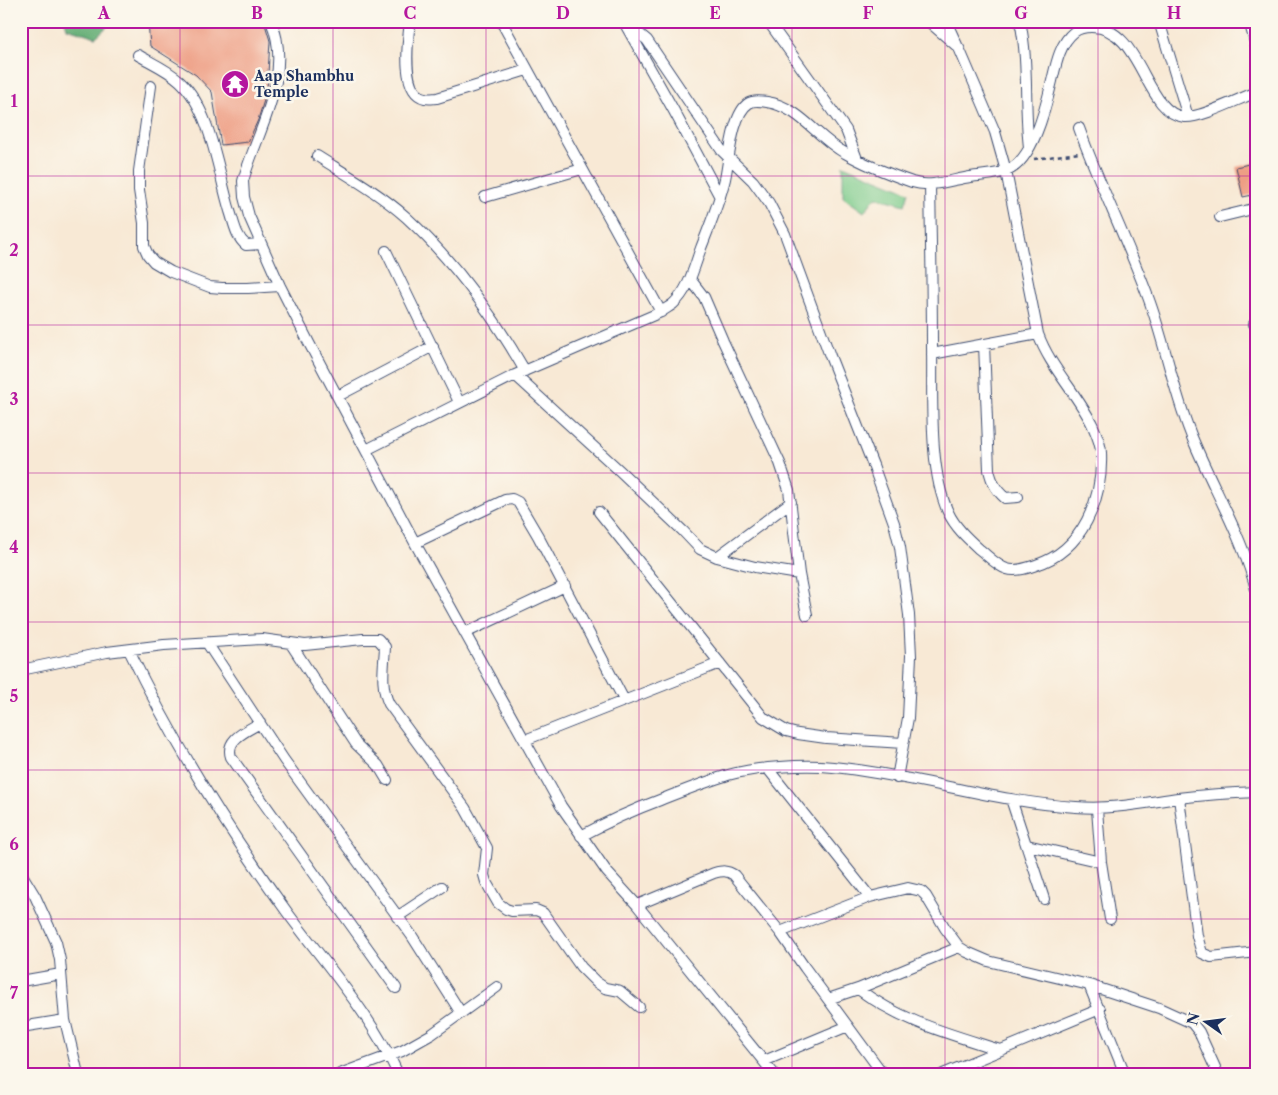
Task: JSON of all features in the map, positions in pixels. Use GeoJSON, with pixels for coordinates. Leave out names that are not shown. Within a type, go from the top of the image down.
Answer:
{"type":"FeatureCollection","features":[{"type":"Feature","properties":{"kind":"street"},"geometry":{"type":"LineString","coordinates":[[271,21],[275,30],[278,50],[278,70],[275,88],[243,181],[244,197],[249,216],[280,286],[415,543],[561,806],[607,872],[637,905],[774,1074]]}},
{"type":"Feature","properties":{"kind":"street"},"geometry":{"type":"LineString","coordinates":[[410,21],[406,63],[412,84],[417,93],[425,98],[437,98],[527,70]]}},
{"type":"Feature","properties":{"kind":"street"},"geometry":{"type":"LineString","coordinates":[[501,21],[661,312]]}},
{"type":"Feature","properties":{"kind":"street"},"geometry":{"type":"LineString","coordinates":[[768,21],[846,130],[857,159]]}},
{"type":"Feature","properties":{"kind":"street"},"geometry":{"type":"LineString","coordinates":[[928,21],[958,48]]}},
{"type":"Feature","properties":{"kind":"street"},"geometry":{"type":"LineString","coordinates":[[930,185],[933,402],[936,469],[940,487],[948,512],[964,536],[997,563],[1006,569],[1023,568],[1047,562],[1059,554],[1081,532],[1089,516],[1096,496],[1101,451],[1098,436],[1084,409],[1043,348],[1038,334],[1006,171],[995,132],[946,21]]}},
{"type":"Feature","properties":{"kind":"street"},"geometry":{"type":"LineString","coordinates":[[1020,21],[1027,152]]}},
{"type":"Feature","properties":{"kind":"street"},"geometry":{"type":"LineString","coordinates":[[1159,21],[1188,117]]}},
{"type":"Feature","properties":{"kind":"street"},"geometry":{"type":"LineString","coordinates":[[1249,21],[1257,49]]}},
{"type":"Feature","properties":{"kind":"street"},"geometry":{"type":"LineString","coordinates":[[625,24],[647,40],[722,151],[753,181],[769,203],[785,234],[894,522],[904,575],[911,656],[909,706],[897,778]]}},
{"type":"Feature","properties":{"kind":"street"},"geometry":{"type":"LineString","coordinates":[[625,24],[720,197]]}},
{"type":"Feature","properties":{"kind":"street"},"geometry":{"type":"LineString","coordinates":[[366,450],[520,373],[661,312],[672,305],[690,279],[720,197],[736,120],[748,104],[755,101],[776,103],[788,108],[836,148],[857,159],[913,182],[930,185],[1006,171],[1019,163],[1027,152],[1044,111],[1061,50],[1074,32],[1084,27],[1106,28],[1118,38],[1131,51],[1164,106],[1177,115],[1193,117],[1257,92]]}},
{"type":"Feature","properties":{"kind":"street"},"geometry":{"type":"LineString","coordinates":[[138,55],[164,69],[186,87],[209,129],[226,198],[238,236],[246,245],[261,244]]}},
{"type":"Feature","properties":{"kind":"street"},"geometry":{"type":"LineString","coordinates":[[151,86],[139,171],[144,246],[148,255],[154,262],[171,272],[210,287],[280,286]]}},
{"type":"Feature","properties":{"kind":"street"},"geometry":{"type":"LineString","coordinates":[[1079,128],[1148,297],[1194,441],[1240,541],[1257,593]]}},
{"type":"Feature","properties":{"kind":"street"},"geometry":{"type":"LineString","coordinates":[[317,156],[374,192],[406,217],[435,247],[477,296],[504,334],[520,373],[700,549],[717,557],[755,567],[799,574]]}},
{"type":"Feature","properties":{"kind":"street"},"geometry":{"type":"LineString","coordinates":[[485,197],[582,169]]}},
{"type":"Feature","properties":{"kind":"street"},"geometry":{"type":"LineString","coordinates":[[1220,217],[1257,208]]}},
{"type":"Feature","properties":{"kind":"street"},"geometry":{"type":"LineString","coordinates":[[386,251],[459,402]]}},
{"type":"Feature","properties":{"kind":"street"},"geometry":{"type":"LineString","coordinates":[[690,279],[704,297],[780,463],[789,490],[799,574],[807,615]]}},
{"type":"Feature","properties":{"kind":"street"},"geometry":{"type":"LineString","coordinates":[[932,354],[1038,334]]}},
{"type":"Feature","properties":{"kind":"street"},"geometry":{"type":"LineString","coordinates":[[984,344],[989,470],[993,485],[998,492],[1005,498],[1018,497]]}},
{"type":"Feature","properties":{"kind":"street"},"geometry":{"type":"LineString","coordinates":[[338,396],[433,346]]}},
{"type":"Feature","properties":{"kind":"street"},"geometry":{"type":"LineString","coordinates":[[415,543],[505,500],[512,499],[518,502],[565,586],[624,700]]}},
{"type":"Feature","properties":{"kind":"street"},"geometry":{"type":"LineString","coordinates":[[717,557],[791,502]]}},
{"type":"Feature","properties":{"kind":"street"},"geometry":{"type":"LineString","coordinates":[[599,512],[763,717],[786,731],[826,738],[904,743]]}},
{"type":"Feature","properties":{"kind":"street"},"geometry":{"type":"LineString","coordinates":[[465,633],[565,586]]}},
{"type":"Feature","properties":{"kind":"street"},"geometry":{"type":"LineString","coordinates":[[21,670],[58,661],[129,650],[207,643],[262,639],[305,645],[378,639],[385,647],[383,681],[386,698],[465,808],[487,848],[484,875],[498,903],[512,911],[536,910],[543,913],[581,967],[596,982],[605,988],[620,991],[639,1007]]}},
{"type":"Feature","properties":{"kind":"street"},"geometry":{"type":"LineString","coordinates":[[207,643],[290,768],[412,936],[461,1013]]}},
{"type":"Feature","properties":{"kind":"street"},"geometry":{"type":"LineString","coordinates":[[291,644],[356,744],[378,765],[387,780]]}},
{"type":"Feature","properties":{"kind":"street"},"geometry":{"type":"LineString","coordinates":[[129,650],[152,698],[215,807],[287,912],[373,1026],[390,1055],[398,1074]]}},
{"type":"Feature","properties":{"kind":"street"},"geometry":{"type":"LineString","coordinates":[[525,740],[720,663]]}},
{"type":"Feature","properties":{"kind":"street"},"geometry":{"type":"LineString","coordinates":[[260,723],[232,742],[231,757],[396,988]]}},
{"type":"Feature","properties":{"kind":"street"},"geometry":{"type":"LineString","coordinates":[[581,836],[606,822],[691,788],[730,775],[768,769],[834,767],[1011,799],[1097,809],[1179,798],[1257,792]]}},
{"type":"Feature","properties":{"kind":"street"},"geometry":{"type":"LineString","coordinates":[[768,769],[870,897]]}},
{"type":"Feature","properties":{"kind":"street"},"geometry":{"type":"LineString","coordinates":[[1179,798],[1197,936],[1202,953],[1211,957],[1257,952]]}},
{"type":"Feature","properties":{"kind":"street"},"geometry":{"type":"LineString","coordinates":[[1011,799],[1044,899]]}},
{"type":"Feature","properties":{"kind":"street"},"geometry":{"type":"LineString","coordinates":[[1097,809],[1101,862],[1110,919]]}},
{"type":"Feature","properties":{"kind":"street"},"geometry":{"type":"LineString","coordinates":[[1027,845],[1101,862]]}},
{"type":"Feature","properties":{"kind":"street"},"geometry":{"type":"LineString","coordinates":[[637,905],[678,887],[723,871],[734,875],[780,932],[883,1074]]}},
{"type":"Feature","properties":{"kind":"street"},"geometry":{"type":"LineString","coordinates":[[21,873],[35,896],[56,942],[60,960],[65,1020],[78,1074]]}},
{"type":"Feature","properties":{"kind":"street"},"geometry":{"type":"LineString","coordinates":[[398,917],[442,887]]}},
{"type":"Feature","properties":{"kind":"street"},"geometry":{"type":"LineString","coordinates":[[780,932],[870,897],[908,888],[921,891],[959,947],[967,952],[988,961],[1089,985],[1159,1008],[1192,1023],[1199,1032],[1218,1074]]}},
{"type":"Feature","properties":{"kind":"street"},"geometry":{"type":"LineString","coordinates":[[828,999],[858,989],[959,947]]}},
{"type":"Feature","properties":{"kind":"street"},"geometry":{"type":"LineString","coordinates":[[21,981],[61,974]]}},
{"type":"Feature","properties":{"kind":"street"},"geometry":{"type":"LineString","coordinates":[[1089,985],[1125,1074]]}},
{"type":"Feature","properties":{"kind":"street"},"geometry":{"type":"LineString","coordinates":[[340,1074],[390,1055],[432,1034],[497,987]]}},
{"type":"Feature","properties":{"kind":"street"},"geometry":{"type":"LineString","coordinates":[[858,989],[879,1004],[923,1026],[1000,1050]]}},
{"type":"Feature","properties":{"kind":"street"},"geometry":{"type":"LineString","coordinates":[[943,1074],[1100,1009]]}},
{"type":"Feature","properties":{"kind":"street"},"geometry":{"type":"LineString","coordinates":[[21,1027],[65,1020]]}},
{"type":"Feature","properties":{"kind":"street"},"geometry":{"type":"LineString","coordinates":[[764,1061],[848,1026]]}},
{"type":"Feature","properties":{"kind":"path"},"geometry":{"type":"LineString","coordinates":[[1027,152],[1032,159],[1088,152]]}},
{"type":"Feature","properties":{"kind":"green space"},"geometry":{"type":"Polygon","coordinates":[[[65,21],[113,21],[96,37],[67,28],[65,21]]]}},
{"type":"Feature","properties":{"kind":"green space"},"geometry":{"type":"Polygon","coordinates":[[[843,165],[909,192],[905,205],[876,197],[864,212],[843,197],[843,165]]]}},
{"type":"Feature","properties":{"kind":"building","name":"Aap Shambhu Temple"},"geometry":{"type":"Polygon","coordinates":[[[148,21],[264,21],[270,41],[267,90],[258,120],[248,142],[221,145],[212,92],[196,75],[150,46],[148,21]]]}},
{"type":"Feature","properties":{"kind":"building"},"geometry":{"type":"Polygon","coordinates":[[[1257,162],[1257,194],[1243,197],[1236,167],[1257,162]]]}},
{"type":"Feature","properties":{"kind":"place","name":"Aap Shambhu Temple"},"geometry":{"type":"Point","coordinates":[235,84]}}]}
